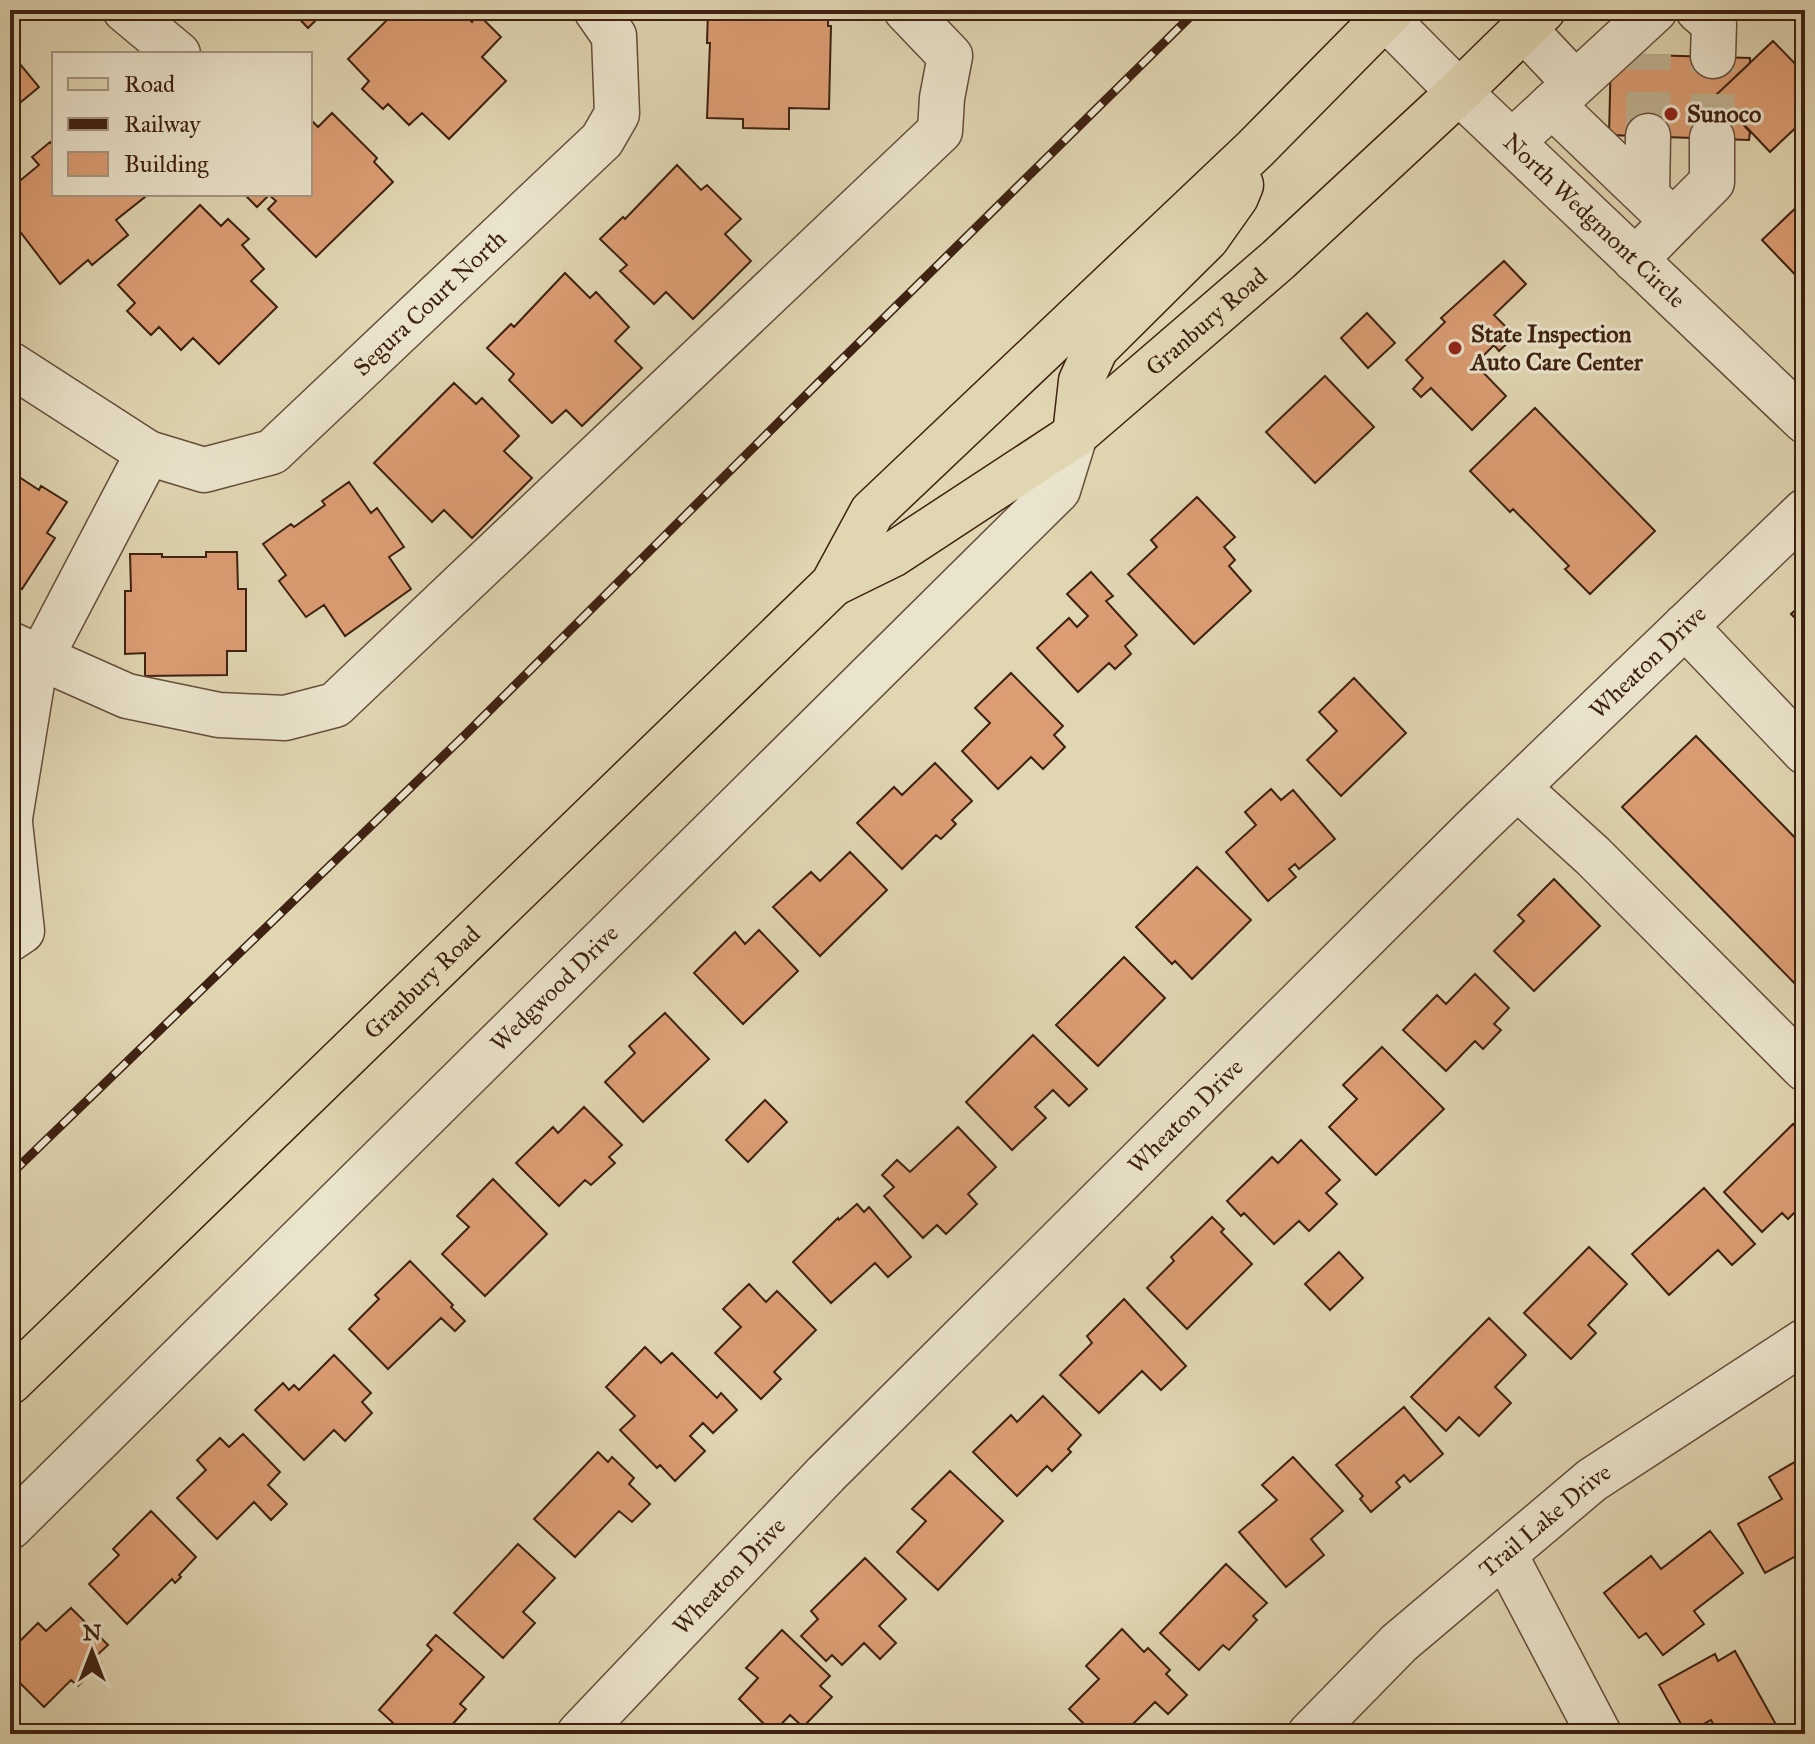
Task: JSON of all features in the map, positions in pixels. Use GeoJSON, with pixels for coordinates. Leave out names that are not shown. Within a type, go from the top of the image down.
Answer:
{"type":"FeatureCollection","features":[{"type":"Feature","properties":{"kind":"main road","name":"Granbury Road"},"geometry":{"type":"LineString","coordinates":[[10,1382],[833,584],[872,512],[1255,149],[1385,12]]}},
{"type":"Feature","properties":{"kind":"main road","name":"Granbury Road"},"geometry":{"type":"LineString","coordinates":[[833,584],[892,555],[1075,435],[1278,260],[1533,19]]}},
{"type":"Feature","properties":{"kind":"main road"},"geometry":{"type":"LineString","coordinates":[[1075,435],[1081,381],[1096,348],[1207,238],[1236,197],[1255,149]]}},
{"type":"Feature","properties":{"kind":"street"},"geometry":{"type":"LineString","coordinates":[[125,10],[176,52]]}},
{"type":"Feature","properties":{"kind":"street","name":"Segura Court North"},"geometry":{"type":"LineString","coordinates":[[10,364],[135,445],[204,470],[272,452],[602,140],[617,114],[614,36],[596,10]]}},
{"type":"Feature","properties":{"kind":"street"},"geometry":{"type":"LineString","coordinates":[[25,650],[127,696],[219,715],[285,718],[335,705],[940,131],[950,56],[906,10]]}},
{"type":"Feature","properties":{"kind":"street"},"geometry":{"type":"LineString","coordinates":[[1698,10],[1714,24],[1713,56]]}},
{"type":"Feature","properties":{"kind":"street","name":"North Wedgmont Circle"},"geometry":{"type":"LineString","coordinates":[[1385,12],[1459,92],[1635,260],[1802,412]]}},
{"type":"Feature","properties":{"kind":"street"},"geometry":{"type":"LineString","coordinates":[[1533,19],[1563,94],[1660,208]]}},
{"type":"Feature","properties":{"kind":"street"},"geometry":{"type":"LineString","coordinates":[[1512,142],[1563,94],[1651,26]]}},
{"type":"Feature","properties":{"kind":"street"},"geometry":{"type":"LineString","coordinates":[[1635,260],[1660,208],[1648,136]]}},
{"type":"Feature","properties":{"kind":"street"},"geometry":{"type":"LineString","coordinates":[[1660,208],[1712,182],[1712,138]]}},
{"type":"Feature","properties":{"kind":"street","name":"Wedgwood Drive"},"geometry":{"type":"LineString","coordinates":[[10,1527],[1058,490],[1075,435]]}},
{"type":"Feature","properties":{"kind":"street"},"geometry":{"type":"LineString","coordinates":[[25,650],[135,445]]}},
{"type":"Feature","properties":{"kind":"street","name":"Wheaton Drive"},"geometry":{"type":"LineString","coordinates":[[579,1734],[826,1474],[1518,788],[1805,511]]}},
{"type":"Feature","properties":{"kind":"street"},"geometry":{"type":"LineString","coordinates":[[1685,626],[1805,752]]}},
{"type":"Feature","properties":{"kind":"street"},"geometry":{"type":"LineString","coordinates":[[10,939],[22,931],[10,821],[34,671],[25,650]]}},
{"type":"Feature","properties":{"kind":"street"},"geometry":{"type":"LineString","coordinates":[[1518,788],[1593,856],[1805,1069]]}},
{"type":"Feature","properties":{"kind":"street","name":"Trail Lake Drive"},"geometry":{"type":"LineString","coordinates":[[1310,1734],[1399,1643],[1592,1480],[1805,1341]]}},
{"type":"Feature","properties":{"kind":"street"},"geometry":{"type":"LineString","coordinates":[[1505,1555],[1599,1734]]}},
{"type":"Feature","properties":{"kind":"building"},"geometry":{"type":"Polygon","coordinates":[[[291,10],[326,10],[308,28],[291,10]]]}},
{"type":"Feature","properties":{"kind":"building"},"geometry":{"type":"Polygon","coordinates":[[[397,10],[460,10],[472,22],[478,14],[501,37],[482,57],[506,81],[449,139],[422,113],[409,125],[388,104],[383,109],[362,89],[369,81],[348,59],[397,10]]]}},
{"type":"Feature","properties":{"kind":"building"},"geometry":{"type":"Polygon","coordinates":[[[828,10],[828,26],[831,26],[829,109],[789,108],[789,129],[743,128],[743,119],[707,118],[708,11],[828,10]]]}},
{"type":"Feature","properties":{"kind":"building"},"geometry":{"type":"Polygon","coordinates":[[[1773,41],[1805,74],[1805,119],[1770,152],[1716,95],[1773,41]]]}},
{"type":"Feature","properties":{"kind":"building"},"geometry":{"type":"Polygon","coordinates":[[[10,52],[39,87],[10,111],[10,52]]]}},
{"type":"Feature","properties":{"kind":"building","name":"Sunoco"},"geometry":{"type":"Polygon","coordinates":[[[1611,54],[1750,58],[1750,63],[1716,95],[1750,132],[1749,140],[1609,135],[1611,54]]]}},
{"type":"Feature","properties":{"kind":"building"},"geometry":{"type":"Polygon","coordinates":[[[332,113],[377,158],[374,162],[393,182],[316,257],[268,209],[276,201],[270,196],[312,196],[312,121],[318,127],[332,113]]]}},
{"type":"Feature","properties":{"kind":"building"},"geometry":{"type":"Polygon","coordinates":[[[50,142],[52,144],[52,196],[145,197],[116,220],[128,235],[92,265],[88,260],[60,284],[15,225],[12,229],[10,226],[10,189],[39,165],[32,157],[50,142]]]}},
{"type":"Feature","properties":{"kind":"building"},"geometry":{"type":"Polygon","coordinates":[[[677,165],[701,190],[707,185],[741,219],[725,234],[751,261],[693,319],[666,292],[654,304],[620,271],[627,265],[600,239],[623,217],[625,219],[677,165]]]}},
{"type":"Feature","properties":{"kind":"building"},"geometry":{"type":"Polygon","coordinates":[[[248,196],[268,196],[257,207],[248,196]]]}},
{"type":"Feature","properties":{"kind":"building"},"geometry":{"type":"Polygon","coordinates":[[[1805,199],[1805,285],[1762,240],[1805,199]]]}},
{"type":"Feature","properties":{"kind":"building"},"geometry":{"type":"Polygon","coordinates":[[[200,205],[221,226],[228,219],[249,239],[242,245],[264,269],[251,281],[277,307],[219,364],[193,338],[181,350],[159,327],[151,335],[127,311],[135,303],[118,285],[200,205]]]}},
{"type":"Feature","properties":{"kind":"building","name":"State Inspection Auto Care Center"},"geometry":{"type":"Polygon","coordinates":[[[1504,261],[1526,284],[1494,315],[1515,336],[1499,351],[1494,345],[1475,364],[1506,396],[1472,430],[1431,388],[1421,397],[1413,389],[1423,378],[1406,360],[1445,322],[1441,318],[1504,261]]]}},
{"type":"Feature","properties":{"kind":"building"},"geometry":{"type":"Polygon","coordinates":[[[565,273],[590,298],[596,292],[629,327],[615,341],[642,368],[582,426],[566,410],[552,423],[509,380],[514,374],[487,348],[511,324],[514,327],[565,273]]]}},
{"type":"Feature","properties":{"kind":"building"},"geometry":{"type":"Polygon","coordinates":[[[1367,313],[1395,343],[1368,368],[1341,338],[1367,313]]]}},
{"type":"Feature","properties":{"kind":"building"},"geometry":{"type":"Polygon","coordinates":[[[1325,376],[1374,427],[1315,483],[1266,432],[1325,376]]]}},
{"type":"Feature","properties":{"kind":"building"},"geometry":{"type":"Polygon","coordinates":[[[454,383],[476,404],[482,398],[519,436],[504,451],[532,478],[472,538],[444,510],[432,522],[374,463],[454,383]]]}},
{"type":"Feature","properties":{"kind":"building"},"geometry":{"type":"Polygon","coordinates":[[[1535,408],[1655,531],[1590,594],[1565,569],[1569,566],[1470,471],[1535,408]]]}},
{"type":"Feature","properties":{"kind":"building"},"geometry":{"type":"Polygon","coordinates":[[[10,471],[39,490],[41,486],[67,502],[47,533],[55,538],[22,589],[10,581],[10,471]]]}},
{"type":"Feature","properties":{"kind":"building"},"geometry":{"type":"Polygon","coordinates":[[[349,482],[371,513],[377,508],[404,547],[389,557],[411,589],[345,636],[324,605],[306,617],[279,581],[286,575],[263,544],[325,505],[322,501],[349,482]]]}},
{"type":"Feature","properties":{"kind":"building"},"geometry":{"type":"Polygon","coordinates":[[[1197,497],[1235,537],[1224,547],[1235,560],[1229,566],[1251,591],[1194,644],[1128,574],[1157,547],[1151,540],[1197,497]]]}},
{"type":"Feature","properties":{"kind":"building"},"geometry":{"type":"Polygon","coordinates":[[[206,552],[237,552],[238,589],[246,589],[246,651],[227,651],[227,675],[145,676],[145,653],[125,654],[125,591],[131,591],[130,554],[206,557],[206,552]]]}},
{"type":"Feature","properties":{"kind":"building"},"geometry":{"type":"Polygon","coordinates":[[[1091,572],[1113,596],[1106,601],[1137,635],[1125,646],[1131,654],[1115,669],[1109,663],[1078,692],[1037,648],[1069,618],[1077,627],[1088,616],[1067,594],[1091,572]]]}},
{"type":"Feature","properties":{"kind":"building"},"geometry":{"type":"Polygon","coordinates":[[[1805,601],[1805,628],[1791,614],[1805,601]]]}},
{"type":"Feature","properties":{"kind":"building"},"geometry":{"type":"Polygon","coordinates":[[[1011,673],[1063,726],[1054,735],[1065,747],[1043,769],[1031,757],[998,789],[962,751],[990,723],[975,708],[1011,673]]]}},
{"type":"Feature","properties":{"kind":"building"},"geometry":{"type":"Polygon","coordinates":[[[1354,678],[1406,733],[1341,796],[1307,760],[1337,731],[1319,712],[1354,678]]]}},
{"type":"Feature","properties":{"kind":"building"},"geometry":{"type":"Polygon","coordinates":[[[1696,736],[1805,848],[1805,994],[1622,807],[1696,736]]]}},
{"type":"Feature","properties":{"kind":"building"},"geometry":{"type":"Polygon","coordinates":[[[935,763],[972,801],[952,820],[956,824],[941,839],[936,835],[902,869],[857,823],[894,787],[902,795],[935,763]]]}},
{"type":"Feature","properties":{"kind":"building"},"geometry":{"type":"Polygon","coordinates":[[[1271,789],[1281,800],[1293,790],[1335,839],[1299,869],[1295,864],[1289,869],[1296,877],[1268,901],[1226,852],[1256,825],[1245,812],[1271,789]]]}},
{"type":"Feature","properties":{"kind":"building"},"geometry":{"type":"Polygon","coordinates":[[[850,852],[887,890],[820,956],[773,907],[811,872],[820,881],[850,852]]]}},
{"type":"Feature","properties":{"kind":"building"},"geometry":{"type":"Polygon","coordinates":[[[1197,867],[1251,920],[1192,979],[1175,961],[1172,964],[1136,927],[1197,867]]]}},
{"type":"Feature","properties":{"kind":"building"},"geometry":{"type":"Polygon","coordinates":[[[1554,879],[1600,926],[1534,991],[1494,951],[1524,921],[1518,915],[1554,879]]]}},
{"type":"Feature","properties":{"kind":"building"},"geometry":{"type":"Polygon","coordinates":[[[759,930],[798,971],[743,1024],[694,973],[735,932],[745,944],[759,930]]]}},
{"type":"Feature","properties":{"kind":"building"},"geometry":{"type":"Polygon","coordinates":[[[1124,957],[1165,998],[1098,1066],[1056,1025],[1124,957]]]}},
{"type":"Feature","properties":{"kind":"building"},"geometry":{"type":"Polygon","coordinates":[[[1475,974],[1509,1008],[1494,1024],[1501,1030],[1483,1049],[1475,1041],[1446,1071],[1403,1030],[1437,995],[1446,1004],[1475,974]]]}},
{"type":"Feature","properties":{"kind":"building"},"geometry":{"type":"Polygon","coordinates":[[[665,1013],[709,1059],[643,1122],[605,1082],[635,1053],[629,1046],[665,1013]]]}},
{"type":"Feature","properties":{"kind":"building"},"geometry":{"type":"Polygon","coordinates":[[[1033,1035],[1087,1089],[1069,1106],[1053,1090],[1035,1107],[1046,1118],[1012,1150],[966,1102],[1033,1035]]]}},
{"type":"Feature","properties":{"kind":"building"},"geometry":{"type":"Polygon","coordinates":[[[1382,1047],[1444,1109],[1376,1175],[1329,1127],[1357,1099],[1343,1085],[1382,1047]]]}},
{"type":"Feature","properties":{"kind":"building"},"geometry":{"type":"Polygon","coordinates":[[[765,1100],[787,1122],[748,1162],[726,1140],[765,1100]]]}},
{"type":"Feature","properties":{"kind":"building"},"geometry":{"type":"Polygon","coordinates":[[[584,1107],[622,1145],[609,1157],[615,1163],[591,1185],[585,1180],[559,1206],[516,1163],[553,1127],[558,1133],[584,1107]]]}},
{"type":"Feature","properties":{"kind":"building"},"geometry":{"type":"Polygon","coordinates":[[[1793,1124],[1805,1136],[1805,1202],[1788,1219],[1782,1213],[1762,1232],[1724,1192],[1793,1124]]]}},
{"type":"Feature","properties":{"kind":"building"},"geometry":{"type":"Polygon","coordinates":[[[958,1127],[996,1167],[968,1194],[977,1204],[946,1234],[937,1225],[923,1238],[884,1196],[894,1187],[882,1175],[897,1160],[910,1172],[958,1127]]]}},
{"type":"Feature","properties":{"kind":"building"},"geometry":{"type":"Polygon","coordinates":[[[1301,1140],[1340,1180],[1326,1193],[1337,1204],[1309,1231],[1299,1221],[1274,1244],[1244,1213],[1241,1216],[1227,1201],[1272,1157],[1278,1163],[1301,1140]]]}},
{"type":"Feature","properties":{"kind":"building"},"geometry":{"type":"Polygon","coordinates":[[[493,1179],[547,1234],[485,1296],[442,1254],[469,1227],[457,1216],[493,1179]]]}},
{"type":"Feature","properties":{"kind":"building"},"geometry":{"type":"Polygon","coordinates":[[[1704,1188],[1755,1244],[1732,1265],[1718,1250],[1669,1295],[1632,1254],[1704,1188]]]}},
{"type":"Feature","properties":{"kind":"building"},"geometry":{"type":"Polygon","coordinates":[[[857,1204],[864,1212],[869,1207],[911,1257],[888,1277],[875,1263],[831,1303],[793,1262],[857,1204]]]}},
{"type":"Feature","properties":{"kind":"building"},"geometry":{"type":"Polygon","coordinates":[[[1212,1217],[1224,1229],[1221,1232],[1252,1264],[1187,1329],[1147,1288],[1174,1261],[1171,1257],[1212,1217]]]}},
{"type":"Feature","properties":{"kind":"building"},"geometry":{"type":"Polygon","coordinates":[[[1589,1247],[1627,1284],[1588,1325],[1596,1333],[1571,1359],[1524,1313],[1589,1247]]]}},
{"type":"Feature","properties":{"kind":"building"},"geometry":{"type":"Polygon","coordinates":[[[1339,1252],[1363,1278],[1330,1310],[1305,1284],[1339,1252]]]}},
{"type":"Feature","properties":{"kind":"building"},"geometry":{"type":"Polygon","coordinates":[[[410,1261],[465,1321],[455,1331],[441,1318],[388,1369],[349,1329],[379,1299],[375,1295],[410,1261]]]}},
{"type":"Feature","properties":{"kind":"building"},"geometry":{"type":"Polygon","coordinates":[[[749,1284],[766,1302],[777,1291],[816,1330],[774,1372],[781,1379],[761,1399],[715,1353],[741,1327],[723,1309],[749,1284]]]}},
{"type":"Feature","properties":{"kind":"building"},"geometry":{"type":"Polygon","coordinates":[[[1124,1299],[1186,1366],[1161,1390],[1142,1371],[1099,1413],[1060,1375],[1092,1343],[1087,1336],[1124,1299]]]}},
{"type":"Feature","properties":{"kind":"building"},"geometry":{"type":"Polygon","coordinates":[[[1489,1318],[1526,1355],[1495,1387],[1511,1403],[1479,1436],[1459,1417],[1446,1431],[1411,1397],[1489,1318]]]}},
{"type":"Feature","properties":{"kind":"building"},"geometry":{"type":"Polygon","coordinates":[[[645,1347],[661,1363],[672,1353],[717,1398],[721,1393],[737,1410],[713,1433],[703,1423],[690,1436],[705,1451],[675,1481],[660,1465],[657,1468],[620,1430],[635,1416],[606,1387],[645,1347]]]}},
{"type":"Feature","properties":{"kind":"building"},"geometry":{"type":"Polygon","coordinates":[[[334,1355],[371,1393],[362,1402],[372,1413],[345,1441],[334,1430],[304,1460],[255,1410],[283,1383],[289,1390],[294,1385],[299,1390],[334,1355]]]}},
{"type":"Feature","properties":{"kind":"building"},"geometry":{"type":"Polygon","coordinates":[[[1043,1396],[1081,1435],[1068,1449],[1071,1452],[1052,1471],[1047,1466],[1017,1496],[973,1452],[1011,1415],[1017,1422],[1043,1396]]]}},
{"type":"Feature","properties":{"kind":"building"},"geometry":{"type":"Polygon","coordinates":[[[1404,1407],[1443,1454],[1410,1482],[1404,1475],[1396,1482],[1400,1487],[1371,1512],[1360,1499],[1363,1496],[1336,1465],[1404,1407]]]}},
{"type":"Feature","properties":{"kind":"building"},"geometry":{"type":"Polygon","coordinates":[[[243,1434],[280,1472],[268,1485],[287,1504],[271,1520],[254,1502],[217,1539],[177,1498],[206,1470],[197,1460],[220,1438],[229,1447],[243,1434]]]}},
{"type":"Feature","properties":{"kind":"building"},"geometry":{"type":"Polygon","coordinates":[[[598,1452],[608,1462],[612,1457],[634,1478],[629,1484],[650,1504],[632,1522],[619,1511],[575,1557],[534,1519],[598,1452]]]}},
{"type":"Feature","properties":{"kind":"building"},"geometry":{"type":"Polygon","coordinates":[[[1805,1456],[1805,1551],[1765,1573],[1738,1524],[1782,1499],[1769,1477],[1805,1456]]]}},
{"type":"Feature","properties":{"kind":"building"},"geometry":{"type":"Polygon","coordinates":[[[1293,1457],[1343,1511],[1311,1539],[1324,1555],[1286,1587],[1239,1532],[1277,1500],[1262,1485],[1293,1457]]]}},
{"type":"Feature","properties":{"kind":"building"},"geometry":{"type":"Polygon","coordinates":[[[950,1471],[1003,1521],[938,1590],[897,1552],[926,1521],[912,1509],[950,1471]]]}},
{"type":"Feature","properties":{"kind":"building"},"geometry":{"type":"Polygon","coordinates":[[[151,1511],[196,1557],[175,1583],[172,1579],[127,1624],[89,1584],[119,1555],[113,1549],[151,1511]]]}},
{"type":"Feature","properties":{"kind":"building"},"geometry":{"type":"Polygon","coordinates":[[[1710,1531],[1743,1573],[1694,1611],[1704,1624],[1663,1655],[1646,1633],[1639,1638],[1604,1593],[1651,1556],[1661,1569],[1710,1531]]]}},
{"type":"Feature","properties":{"kind":"building"},"geometry":{"type":"Polygon","coordinates":[[[518,1544],[555,1578],[523,1612],[535,1623],[503,1658],[454,1613],[518,1544]]]}},
{"type":"Feature","properties":{"kind":"building"},"geometry":{"type":"Polygon","coordinates":[[[865,1558],[906,1599],[879,1626],[896,1643],[880,1659],[864,1643],[842,1665],[832,1655],[826,1661],[801,1636],[818,1619],[811,1611],[865,1558]]]}},
{"type":"Feature","properties":{"kind":"building"},"geometry":{"type":"Polygon","coordinates":[[[1226,1564],[1267,1603],[1253,1616],[1257,1620],[1229,1650],[1223,1645],[1199,1670],[1160,1633],[1226,1564]]]}},
{"type":"Feature","properties":{"kind":"building"},"geometry":{"type":"Polygon","coordinates":[[[71,1608],[108,1645],[95,1657],[101,1663],[78,1686],[71,1680],[44,1707],[10,1673],[10,1651],[38,1623],[46,1631],[71,1608]]]}},
{"type":"Feature","properties":{"kind":"building"},"geometry":{"type":"Polygon","coordinates":[[[1122,1629],[1144,1652],[1148,1648],[1170,1670],[1166,1674],[1187,1695],[1168,1714],[1155,1702],[1123,1734],[1094,1734],[1069,1709],[1099,1679],[1086,1666],[1122,1629]]]}},
{"type":"Feature","properties":{"kind":"building"},"geometry":{"type":"Polygon","coordinates":[[[782,1630],[830,1676],[820,1686],[832,1697],[803,1727],[790,1715],[773,1733],[739,1699],[758,1678],[746,1668],[782,1630]]]}},
{"type":"Feature","properties":{"kind":"building"},"geometry":{"type":"Polygon","coordinates":[[[436,1635],[484,1677],[460,1704],[466,1709],[444,1734],[438,1729],[433,1734],[405,1734],[379,1710],[432,1650],[427,1645],[436,1635]]]}},
{"type":"Feature","properties":{"kind":"building"},"geometry":{"type":"Polygon","coordinates":[[[1735,1651],[1779,1730],[1772,1734],[1719,1734],[1711,1720],[1686,1733],[1659,1685],[1715,1654],[1718,1661],[1735,1651]]]}},
{"type":"Feature","properties":{"kind":"building"},"geometry":{"type":"Polygon","coordinates":[[[10,1713],[29,1734],[10,1734],[10,1713]]]}},
{"type":"Feature","properties":{"kind":"tunnel"},"geometry":{"type":"LineString","coordinates":[[1648,136],[1649,54]]}},
{"type":"Feature","properties":{"kind":"tunnel"},"geometry":{"type":"LineString","coordinates":[[1712,138],[1713,56]]}},
{"type":"Feature","properties":{"kind":"railway"},"geometry":{"type":"LineString","coordinates":[[10,1175],[467,733],[1197,10]]}},
{"type":"Feature","properties":{"kind":"place","name":"Sunoco"},"geometry":{"type":"Point","coordinates":[1671,114]}},
{"type":"Feature","properties":{"kind":"place","name":"State Inspection Auto Care Center"},"geometry":{"type":"Point","coordinates":[1455,348]}}]}
